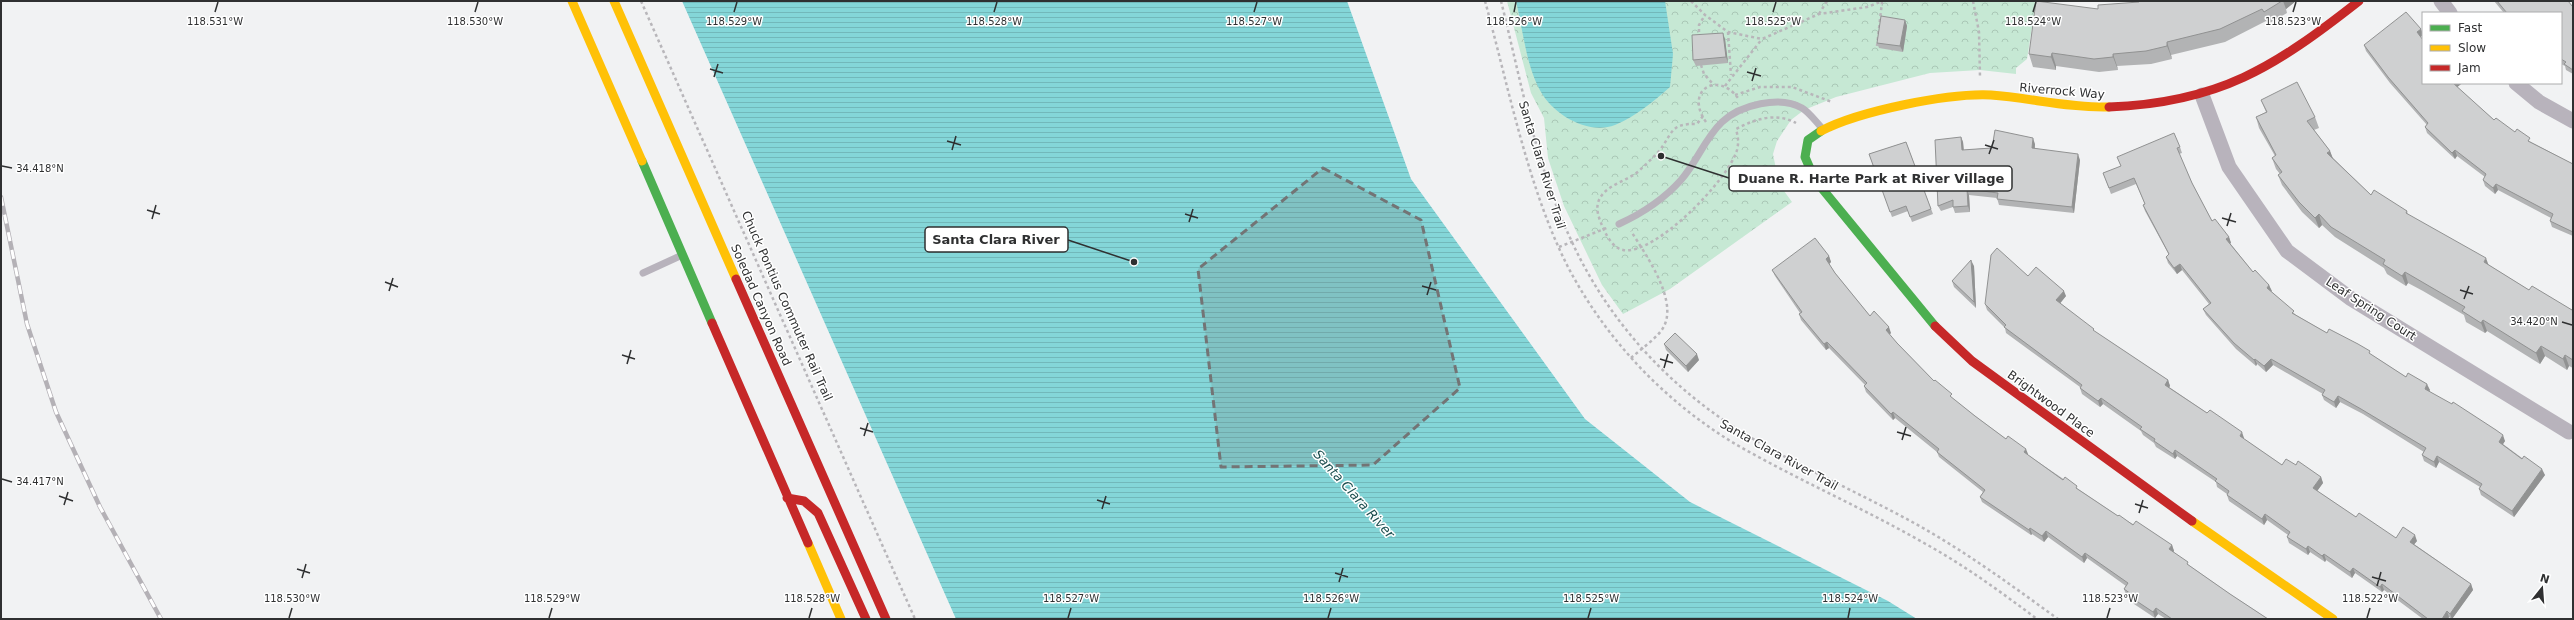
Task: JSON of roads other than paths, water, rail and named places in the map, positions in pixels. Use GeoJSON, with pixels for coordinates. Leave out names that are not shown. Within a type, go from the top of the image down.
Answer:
{"type":"FeatureCollection","features":[{"type":"Feature","properties":{"kind":"main road"},"geometry":{"type":"LineString","coordinates":[[572,1],[681,255],[841,619]]}},
{"type":"Feature","properties":{"kind":"main road","name":"Soledad Canyon Road"},"geometry":{"type":"LineString","coordinates":[[614,1],[886,619]]}},
{"type":"Feature","properties":{"kind":"main road","name":"Riverrock Way"},"geometry":{"type":"LineString","coordinates":[[1805,157],[1808,140],[1822,128],[1902,106],[1981,96],[2060,105],[2113,107],[2159,104],[2202,95],[2259,72],[2303,46],[2359,1]]}},
{"type":"Feature","properties":{"kind":"main road","name":"Brightwood Place"},"geometry":{"type":"LineString","coordinates":[[1805,157],[1816,180],[1853,228],[1939,331],[1972,361],[2227,546],[2333,619]]}},
{"type":"Feature","properties":{"kind":"main road"},"geometry":{"type":"LineString","coordinates":[[787,498],[799,498],[809,503],[818,513],[866,619]]}},
{"type":"Feature","properties":{"kind":"street"},"geometry":{"type":"LineString","coordinates":[[2441,1],[2449,12]]}},
{"type":"Feature","properties":{"kind":"street"},"geometry":{"type":"LineString","coordinates":[[2517,84],[2539,102],[2573,121]]}},
{"type":"Feature","properties":{"kind":"street","name":"Leaf Spring Court"},"geometry":{"type":"LineString","coordinates":[[2202,95],[2229,167],[2287,251],[2350,298],[2569,432]]}},
{"type":"Feature","properties":{"kind":"lane"},"geometry":{"type":"LineString","coordinates":[[1620,224],[1646,212],[1681,179],[1721,122],[1733,113],[1761,104],[1784,104],[1803,108],[1822,128]]}},
{"type":"Feature","properties":{"kind":"lane"},"geometry":{"type":"LineString","coordinates":[[643,273],[681,255]]}},
{"type":"Feature","properties":{"kind":"water","name":"Santa Clara River"},"geometry":{"type":"Polygon","coordinates":[[[682,1],[1347,1],[1411,179],[1585,419],[1690,502],[1888,601],[1917,619],[956,619],[682,1]]]}},
{"type":"Feature","properties":{"kind":"water"},"geometry":{"type":"Polygon","coordinates":[[[1516,1],[1665,1],[1673,54],[1670,87],[1644,108],[1615,125],[1594,127],[1573,121],[1554,108],[1541,92],[1536,82],[1528,59],[1516,1]]]}},
{"type":"Feature","properties":{"kind":"railway"},"geometry":{"type":"LineString","coordinates":[[1,197],[27,324],[56,412],[100,507],[161,619]]}},
{"type":"Feature","properties":{"kind":"place","name":"Duane R. Harte Park at River Village"},"geometry":{"type":"Point","coordinates":[1661,156]}},
{"type":"Feature","properties":{"kind":"place","name":"Santa Clara River"},"geometry":{"type":"Point","coordinates":[1134,262]}}]}
